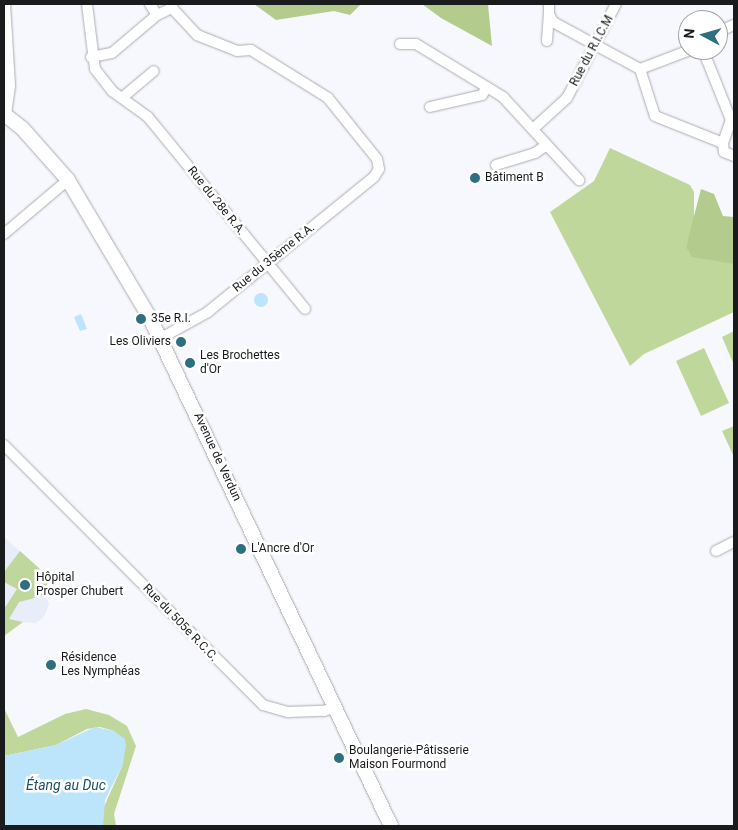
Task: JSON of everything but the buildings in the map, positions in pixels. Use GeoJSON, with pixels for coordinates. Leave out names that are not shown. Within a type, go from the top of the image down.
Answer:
{"type":"FeatureCollection","features":[{"type":"Feature","properties":{"kind":"main road","name":"Avenue de Verdun"},"geometry":{"type":"LineString","coordinates":[[4,114],[45,151],[68,180],[161,338],[391,826]]}},
{"type":"Feature","properties":{"kind":"street"},"geometry":{"type":"LineString","coordinates":[[4,4],[9,86],[4,114]]}},
{"type":"Feature","properties":{"kind":"street","name":"Rue du 28e R.A."},"geometry":{"type":"LineString","coordinates":[[87,4],[93,65],[112,91],[123,96],[148,117],[266,264],[305,309]]}},
{"type":"Feature","properties":{"kind":"street"},"geometry":{"type":"LineString","coordinates":[[92,57],[112,53],[157,16],[150,4]]}},
{"type":"Feature","properties":{"kind":"street","name":"Rue du R.I.C.M"},"geometry":{"type":"LineString","coordinates":[[532,129],[567,98],[616,4]]}},
{"type":"Feature","properties":{"kind":"street","name":"Rue du 35ème R.A."},"geometry":{"type":"LineString","coordinates":[[157,16],[172,8],[197,35],[237,51],[251,50],[328,98],[377,159],[379,169],[374,176],[208,312],[161,338]]}},
{"type":"Feature","properties":{"kind":"street"},"geometry":{"type":"LineString","coordinates":[[549,9],[556,24],[640,69],[655,116],[723,143]]}},
{"type":"Feature","properties":{"kind":"street"},"geometry":{"type":"LineString","coordinates":[[547,41],[549,9]]}},
{"type":"Feature","properties":{"kind":"street"},"geometry":{"type":"LineString","coordinates":[[400,44],[416,44],[503,97],[579,180]]}},
{"type":"Feature","properties":{"kind":"street"},"geometry":{"type":"LineString","coordinates":[[640,69],[678,55]]}},
{"type":"Feature","properties":{"kind":"street"},"geometry":{"type":"LineString","coordinates":[[706,60],[732,120],[723,143],[724,152],[734,156]]}},
{"type":"Feature","properties":{"kind":"street"},"geometry":{"type":"LineString","coordinates":[[123,96],[154,71]]}},
{"type":"Feature","properties":{"kind":"street"},"geometry":{"type":"LineString","coordinates":[[430,107],[482,95],[487,87]]}},
{"type":"Feature","properties":{"kind":"street"},"geometry":{"type":"LineString","coordinates":[[496,165],[536,153],[547,145]]}},
{"type":"Feature","properties":{"kind":"street"},"geometry":{"type":"LineString","coordinates":[[4,234],[68,180]]}},
{"type":"Feature","properties":{"kind":"street","name":"Rue du 505e R.C.C."},"geometry":{"type":"LineString","coordinates":[[4,445],[263,705],[288,712],[324,711],[335,707]]}},
{"type":"Feature","properties":{"kind":"street"},"geometry":{"type":"LineString","coordinates":[[716,551],[734,542]]}},
{"type":"Feature","properties":{"kind":"shaded area","name":"Hôpital Prosper Chubert"},"geometry":{"type":"Polygon","coordinates":[[[4,537],[50,578],[44,591],[49,604],[44,617],[36,623],[23,622],[4,636],[4,537]]]}},
{"type":"Feature","properties":{"kind":"green space"},"geometry":{"type":"Polygon","coordinates":[[[254,4],[361,4],[350,15],[334,11],[276,20],[254,4]]]}},
{"type":"Feature","properties":{"kind":"green space"},"geometry":{"type":"Polygon","coordinates":[[[422,4],[488,4],[492,46],[441,18],[422,4]]]}},
{"type":"Feature","properties":{"kind":"green space"},"geometry":{"type":"Polygon","coordinates":[[[610,148],[690,185],[694,192],[694,221],[686,247],[734,264],[734,312],[644,354],[630,366],[550,212],[594,181],[610,148]]]}},
{"type":"Feature","properties":{"kind":"green space"},"geometry":{"type":"Polygon","coordinates":[[[701,189],[714,194],[723,216],[734,217],[734,264],[692,257],[686,247],[701,189]]]}},
{"type":"Feature","properties":{"kind":"green space"},"geometry":{"type":"Polygon","coordinates":[[[734,331],[734,365],[722,337],[734,331]]]}},
{"type":"Feature","properties":{"kind":"green space"},"geometry":{"type":"Polygon","coordinates":[[[704,348],[729,403],[701,416],[676,361],[704,348]]]}},
{"type":"Feature","properties":{"kind":"green space"},"geometry":{"type":"Polygon","coordinates":[[[734,426],[734,457],[722,431],[734,426]]]}},
{"type":"Feature","properties":{"kind":"green space"},"geometry":{"type":"Polygon","coordinates":[[[20,551],[50,578],[44,591],[46,595],[19,602],[9,619],[23,622],[4,636],[4,609],[17,589],[4,582],[4,572],[20,551]]]}},
{"type":"Feature","properties":{"kind":"green space"},"geometry":{"type":"Polygon","coordinates":[[[4,708],[18,737],[65,714],[86,709],[109,715],[127,726],[136,746],[114,814],[116,826],[103,826],[103,809],[123,764],[114,731],[100,727],[87,729],[56,745],[4,756],[4,708]]]}},
{"type":"Feature","properties":{"kind":"water"},"geometry":{"type":"Polygon","coordinates":[[[261,293],[266,295],[268,300],[266,305],[261,307],[256,305],[254,300],[256,295],[261,293]]]}},
{"type":"Feature","properties":{"kind":"water"},"geometry":{"type":"Polygon","coordinates":[[[81,314],[87,329],[80,331],[74,317],[81,314]]]}},
{"type":"Feature","properties":{"kind":"water","name":"Étang au Duc"},"geometry":{"type":"Polygon","coordinates":[[[95,727],[114,731],[125,739],[126,745],[123,764],[105,800],[103,826],[4,826],[4,756],[56,745],[95,727]]]}},
{"type":"Feature","properties":{"kind":"place","name":"Bâtiment B"},"geometry":{"type":"Point","coordinates":[475,178]}},
{"type":"Feature","properties":{"kind":"place","name":"35e R.I."},"geometry":{"type":"Point","coordinates":[141,319]}},
{"type":"Feature","properties":{"kind":"place","name":"Les Oliviers"},"geometry":{"type":"Point","coordinates":[181,342]}},
{"type":"Feature","properties":{"kind":"place","name":"Les Brochettes d'Or"},"geometry":{"type":"Point","coordinates":[190,363]}},
{"type":"Feature","properties":{"kind":"place","name":"L'Ancre d'Or"},"geometry":{"type":"Point","coordinates":[241,549]}},
{"type":"Feature","properties":{"kind":"place","name":"Hôpital Prosper Chubert"},"geometry":{"type":"Point","coordinates":[25,585]}},
{"type":"Feature","properties":{"kind":"place","name":"Résidence Les Nymphéas"},"geometry":{"type":"Point","coordinates":[51,665]}},
{"type":"Feature","properties":{"kind":"place","name":"Boulangerie-Pâtisserie Maison Fourmond"},"geometry":{"type":"Point","coordinates":[339,758]}}]}
